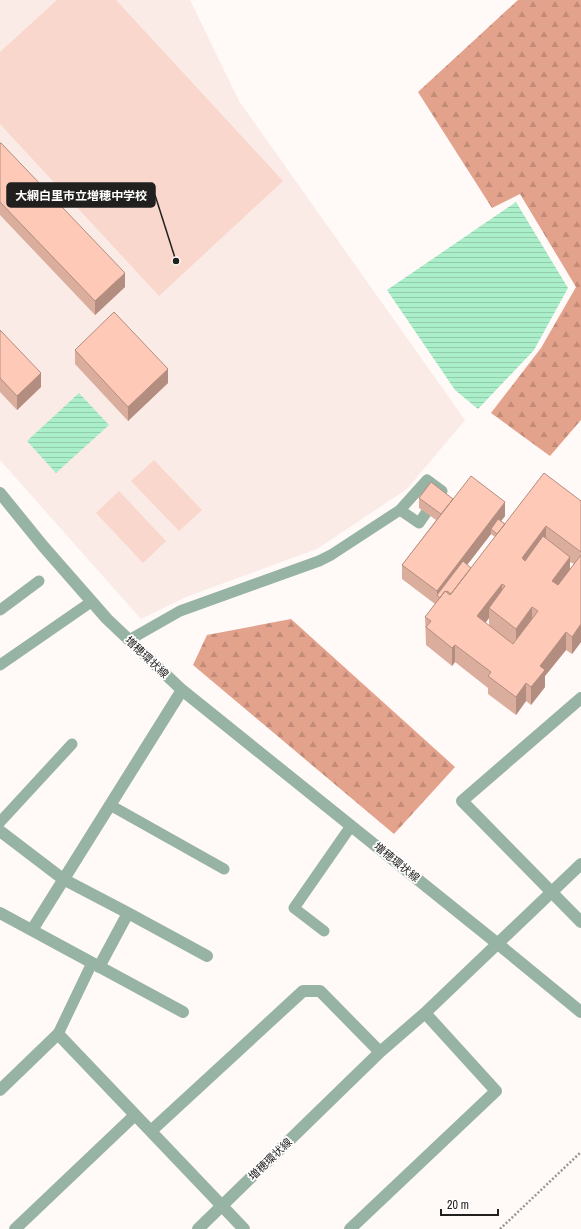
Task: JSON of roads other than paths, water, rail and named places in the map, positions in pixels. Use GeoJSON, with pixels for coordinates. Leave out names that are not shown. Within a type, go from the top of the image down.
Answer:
{"type":"FeatureCollection","features":[{"type":"Feature","properties":{"kind":"street","name":"増穂環状線"},"geometry":{"type":"LineString","coordinates":[[0,493],[91,602],[182,690],[498,944],[425,1013],[380,1052],[198,1229]]}},
{"type":"Feature","properties":{"kind":"street"},"geometry":{"type":"LineString","coordinates":[[32,930],[182,690]]}},
{"type":"Feature","properties":{"kind":"street"},"geometry":{"type":"LineString","coordinates":[[581,698],[462,800],[581,922]]}},
{"type":"Feature","properties":{"kind":"street"},"geometry":{"type":"LineString","coordinates":[[0,831],[63,880],[207,956]]}},
{"type":"Feature","properties":{"kind":"street"},"geometry":{"type":"LineString","coordinates":[[581,864],[498,944],[581,1012]]}},
{"type":"Feature","properties":{"kind":"street"},"geometry":{"type":"LineString","coordinates":[[0,913],[183,1012]]}},
{"type":"Feature","properties":{"kind":"street"},"geometry":{"type":"LineString","coordinates":[[96,965],[128,913]]}},
{"type":"Feature","properties":{"kind":"street"},"geometry":{"type":"LineString","coordinates":[[151,1131],[302,991],[320,991],[380,1052]]}},
{"type":"Feature","properties":{"kind":"street"},"geometry":{"type":"LineString","coordinates":[[350,1229],[496,1091],[425,1013]]}},
{"type":"Feature","properties":{"kind":"street"},"geometry":{"type":"LineString","coordinates":[[0,1090],[58,1034],[244,1229]]}},
{"type":"Feature","properties":{"kind":"street"},"geometry":{"type":"LineString","coordinates":[[15,1229],[135,1115]]}},
{"type":"Feature","properties":{"kind":"lane"},"geometry":{"type":"LineString","coordinates":[[129,640],[180,611],[319,561],[331,555],[400,510],[427,480],[442,491],[438,497]]}},
{"type":"Feature","properties":{"kind":"lane"},"geometry":{"type":"LineString","coordinates":[[400,510],[419,523],[426,513]]}},
{"type":"Feature","properties":{"kind":"lane"},"geometry":{"type":"LineString","coordinates":[[0,610],[39,581]]}},
{"type":"Feature","properties":{"kind":"lane"},"geometry":{"type":"LineString","coordinates":[[0,665],[91,602]]}},
{"type":"Feature","properties":{"kind":"lane"},"geometry":{"type":"LineString","coordinates":[[0,822],[72,744]]}},
{"type":"Feature","properties":{"kind":"lane"},"geometry":{"type":"LineString","coordinates":[[110,805],[224,869]]}},
{"type":"Feature","properties":{"kind":"lane"},"geometry":{"type":"LineString","coordinates":[[324,931],[294,908],[351,826]]}},
{"type":"Feature","properties":{"kind":"lane"},"geometry":{"type":"LineString","coordinates":[[58,1034],[96,965]]}},
{"type":"Feature","properties":{"kind":"place","name":"大網白里市立増穂中学校"},"geometry":{"type":"Point","coordinates":[176,261]}}]}
